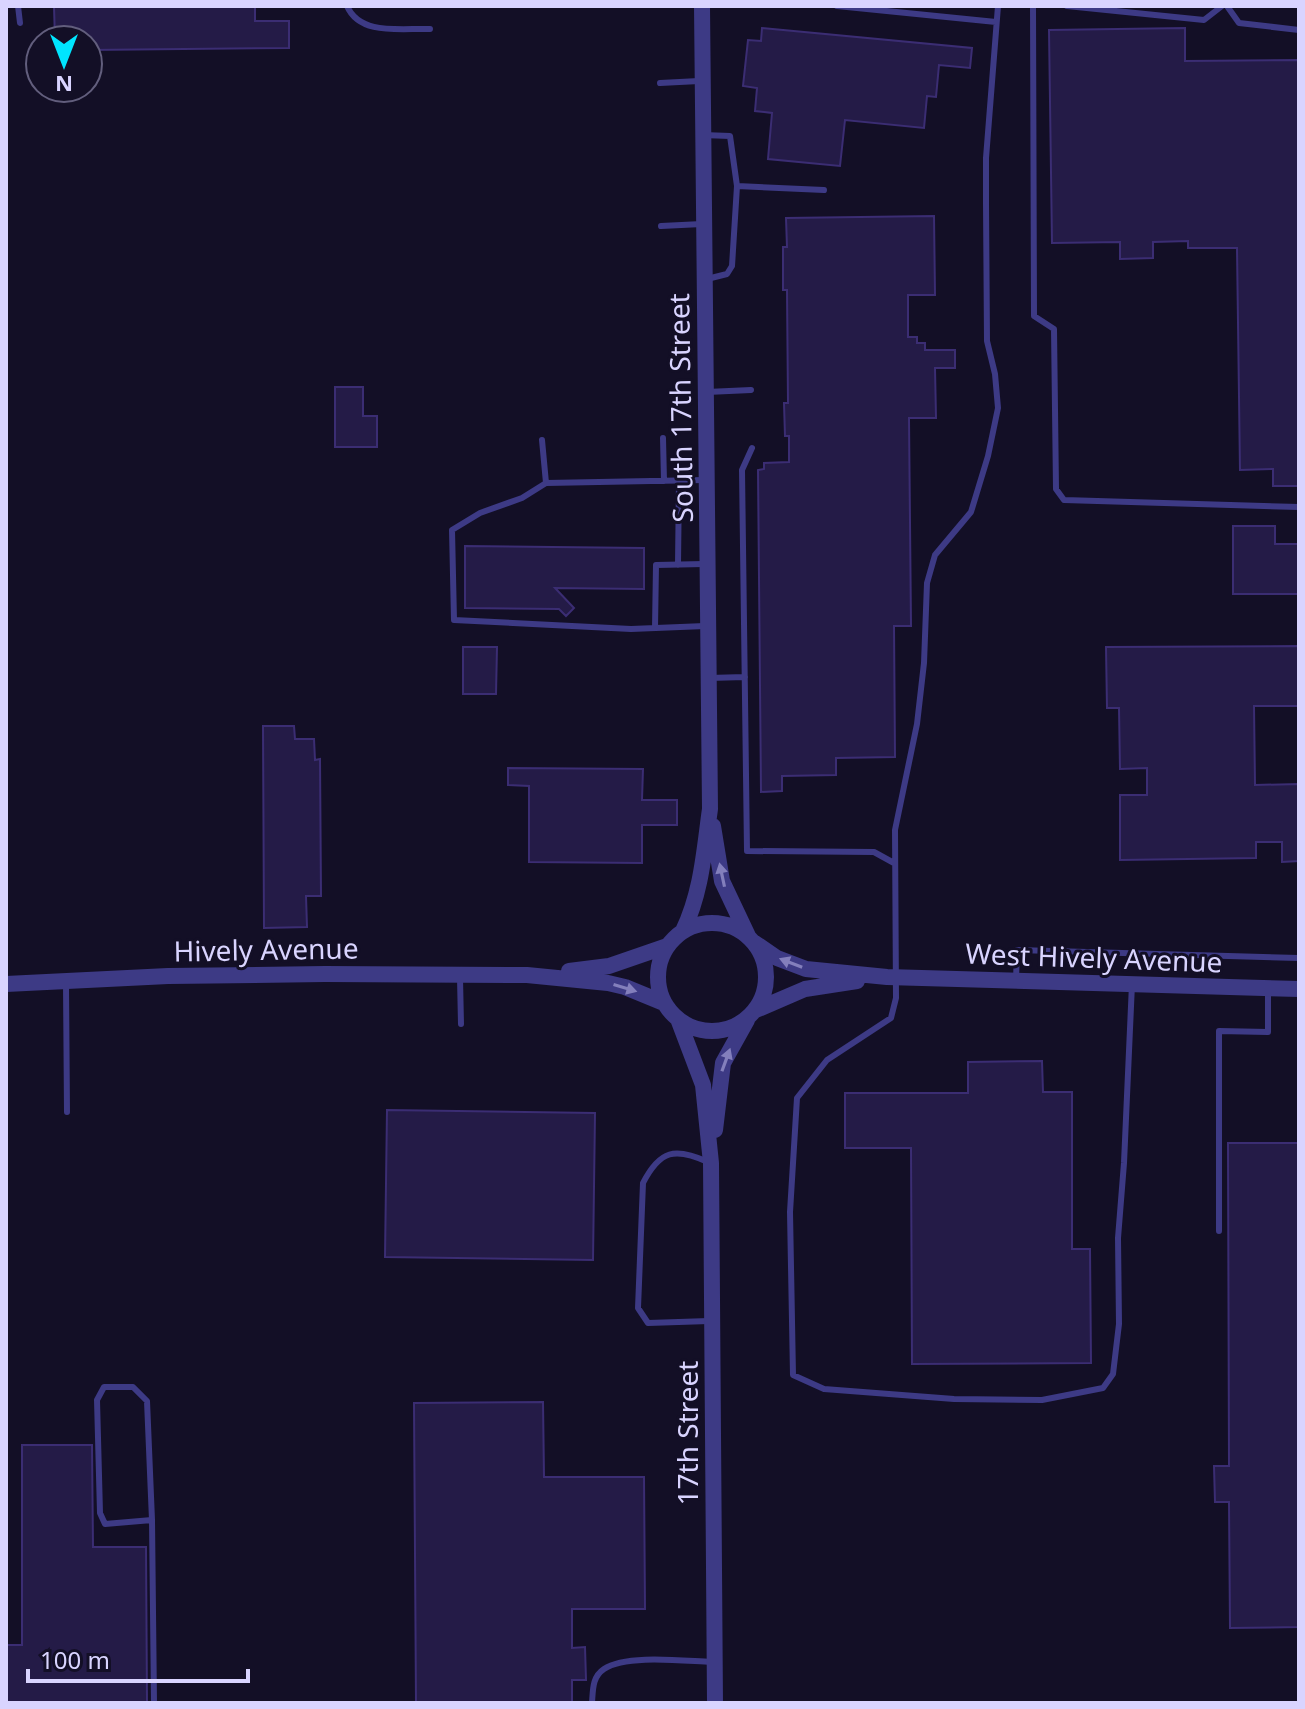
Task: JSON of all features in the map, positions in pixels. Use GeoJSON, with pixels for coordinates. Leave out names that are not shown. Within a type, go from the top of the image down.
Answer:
{"type":"FeatureCollection","features":[{"type":"Feature","properties":{"kind":"street","name":"South 17th Street"},"geometry":{"type":"LineString","coordinates":[[702,6],[710,809]]}},
{"type":"Feature","properties":{"kind":"street"},"geometry":{"type":"LineString","coordinates":[[683,931],[697,900],[702,879],[710,809]]}},
{"type":"Feature","properties":{"kind":"street"},"geometry":{"type":"LineString","coordinates":[[710,809],[722,881],[764,960],[764,992],[752,1013]]}},
{"type":"Feature","properties":{"kind":"street"},"geometry":{"type":"LineString","coordinates":[[719,923],[730,925],[777,958],[806,969],[892,977],[813,987],[752,1013],[733,1027],[716,1031],[697,1029],[678,1019],[664,1003],[657,980],[658,968],[667,946],[683,931],[694,925],[719,923]]}},
{"type":"Feature","properties":{"kind":"street","name":"Hively Avenue"},"geometry":{"type":"LineString","coordinates":[[527,975],[609,966],[667,946]]}},
{"type":"Feature","properties":{"kind":"street","name":"Hively Avenue"},"geometry":{"type":"LineString","coordinates":[[6,984],[184,976],[527,975],[608,983],[664,1003]]}},
{"type":"Feature","properties":{"kind":"street","name":"West Hively Avenue"},"geometry":{"type":"LineString","coordinates":[[892,977],[1299,989]]}},
{"type":"Feature","properties":{"kind":"street","name":"17th Street"},"geometry":{"type":"LineString","coordinates":[[711,1163],[723,1063],[752,1013]]}},
{"type":"Feature","properties":{"kind":"street","name":"17th Street"},"geometry":{"type":"LineString","coordinates":[[678,1019],[703,1085],[711,1163],[715,1703]]}},
{"type":"Feature","properties":{"kind":"lane"},"geometry":{"type":"LineString","coordinates":[[18,6],[20,23]]}},
{"type":"Feature","properties":{"kind":"lane"},"geometry":{"type":"LineString","coordinates":[[347,6],[353,19],[365,27],[430,29]]}},
{"type":"Feature","properties":{"kind":"lane"},"geometry":{"type":"LineString","coordinates":[[837,6],[996,22]]}},
{"type":"Feature","properties":{"kind":"lane"},"geometry":{"type":"LineString","coordinates":[[998,6],[986,158],[986,319],[998,408],[971,512],[935,555],[927,583],[924,663],[917,724],[895,830],[892,977],[896,998],[891,1018],[827,1060],[797,1098],[790,1212],[793,1375],[824,1389],[954,1399],[1042,1400],[1103,1388],[1113,1374],[1119,1324],[1118,1238],[1132,984]]}},
{"type":"Feature","properties":{"kind":"lane"},"geometry":{"type":"LineString","coordinates":[[1033,6],[1034,316],[1054,329],[1056,489],[1064,500],[1299,507]]}},
{"type":"Feature","properties":{"kind":"lane"},"geometry":{"type":"LineString","coordinates":[[1067,6],[1204,20],[1225,6],[1239,23],[1299,30]]}},
{"type":"Feature","properties":{"kind":"lane"},"geometry":{"type":"LineString","coordinates":[[660,83],[703,81]]}},
{"type":"Feature","properties":{"kind":"lane"},"geometry":{"type":"LineString","coordinates":[[703,135],[730,136],[737,186],[732,266],[727,274],[705,279]]}},
{"type":"Feature","properties":{"kind":"lane"},"geometry":{"type":"LineString","coordinates":[[737,186],[824,190]]}},
{"type":"Feature","properties":{"kind":"lane"},"geometry":{"type":"LineString","coordinates":[[661,226],[704,224]]}},
{"type":"Feature","properties":{"kind":"lane"},"geometry":{"type":"LineString","coordinates":[[706,392],[751,390]]}},
{"type":"Feature","properties":{"kind":"lane"},"geometry":{"type":"LineString","coordinates":[[663,438],[664,481]]}},
{"type":"Feature","properties":{"kind":"lane"},"geometry":{"type":"LineString","coordinates":[[542,440],[546,483]]}},
{"type":"Feature","properties":{"kind":"lane"},"geometry":{"type":"LineString","coordinates":[[752,448],[742,470],[747,851],[874,852],[894,863]]}},
{"type":"Feature","properties":{"kind":"lane"},"geometry":{"type":"LineString","coordinates":[[707,480],[546,483],[522,498],[480,513],[452,530],[454,620],[655,628],[709,626]]}},
{"type":"Feature","properties":{"kind":"lane"},"geometry":{"type":"LineString","coordinates":[[678,565],[679,481]]}},
{"type":"Feature","properties":{"kind":"lane"},"geometry":{"type":"LineString","coordinates":[[655,628],[656,565],[708,564]]}},
{"type":"Feature","properties":{"kind":"lane"},"geometry":{"type":"LineString","coordinates":[[709,678],[745,677]]}},
{"type":"Feature","properties":{"kind":"lane"},"geometry":{"type":"LineString","coordinates":[[1016,981],[1017,950],[1299,958]]}},
{"type":"Feature","properties":{"kind":"lane"},"geometry":{"type":"LineString","coordinates":[[460,975],[461,1024]]}},
{"type":"Feature","properties":{"kind":"lane"},"geometry":{"type":"LineString","coordinates":[[66,982],[67,1112]]}},
{"type":"Feature","properties":{"kind":"lane"},"geometry":{"type":"LineString","coordinates":[[1219,1231],[1219,1031],[1268,1032],[1268,988]]}},
{"type":"Feature","properties":{"kind":"lane"},"geometry":{"type":"LineString","coordinates":[[711,1163],[685,1152],[664,1156],[651,1167],[643,1183],[638,1308],[648,1323],[712,1321]]}},
{"type":"Feature","properties":{"kind":"lane"},"geometry":{"type":"LineString","coordinates":[[152,1520],[105,1524],[100,1513],[97,1400],[104,1387],[133,1387],[147,1401],[152,1520],[154,1703]]}},
{"type":"Feature","properties":{"kind":"lane"},"geometry":{"type":"LineString","coordinates":[[592,1703],[593,1683],[603,1669],[623,1661],[715,1662]]}},
{"type":"Feature","properties":{"kind":"building"},"geometry":{"type":"Polygon","coordinates":[[[54,6],[255,6],[255,21],[289,21],[289,48],[104,50],[104,24],[55,24],[54,6]]]}},
{"type":"Feature","properties":{"kind":"building"},"geometry":{"type":"Polygon","coordinates":[[[762,28],[972,48],[970,68],[939,65],[936,97],[927,96],[924,128],[845,120],[840,166],[768,159],[772,113],[755,111],[757,88],[743,86],[748,40],[761,41],[762,28]]]}},
{"type":"Feature","properties":{"kind":"building"},"geometry":{"type":"Polygon","coordinates":[[[1185,28],[1185,61],[1299,60],[1299,486],[1273,486],[1273,469],[1240,470],[1237,248],[1188,248],[1188,241],[1153,242],[1153,258],[1120,259],[1120,242],[1052,243],[1049,30],[1185,28]]]}},
{"type":"Feature","properties":{"kind":"building"},"geometry":{"type":"Polygon","coordinates":[[[934,216],[935,295],[908,295],[908,337],[917,337],[917,343],[925,343],[925,350],[955,350],[955,368],[935,368],[936,418],[909,418],[911,626],[894,626],[895,757],[836,758],[836,775],[782,776],[782,791],[761,792],[758,470],[764,469],[764,463],[789,462],[784,403],[788,403],[787,290],[783,290],[786,218],[934,216]]]}},
{"type":"Feature","properties":{"kind":"building"},"geometry":{"type":"Polygon","coordinates":[[[335,387],[363,387],[363,416],[377,416],[377,447],[335,447],[335,387]]]}},
{"type":"Feature","properties":{"kind":"building"},"geometry":{"type":"Polygon","coordinates":[[[1233,526],[1275,526],[1275,544],[1299,544],[1299,594],[1233,594],[1233,526]]]}},
{"type":"Feature","properties":{"kind":"building"},"geometry":{"type":"Polygon","coordinates":[[[465,546],[644,548],[644,589],[555,588],[574,608],[566,616],[559,609],[465,608],[465,546]]]}},
{"type":"Feature","properties":{"kind":"building"},"geometry":{"type":"Polygon","coordinates":[[[1299,646],[1299,706],[1254,706],[1255,785],[1299,784],[1299,861],[1282,862],[1282,842],[1256,842],[1256,858],[1120,860],[1120,795],[1147,795],[1147,768],[1120,769],[1119,708],[1107,708],[1106,647],[1299,646]]]}},
{"type":"Feature","properties":{"kind":"building"},"geometry":{"type":"Polygon","coordinates":[[[463,647],[497,647],[496,694],[463,694],[463,647]]]}},
{"type":"Feature","properties":{"kind":"building"},"geometry":{"type":"Polygon","coordinates":[[[263,726],[294,726],[295,739],[314,739],[315,760],[320,759],[321,896],[306,896],[307,927],[264,928],[263,726]]]}},
{"type":"Feature","properties":{"kind":"building"},"geometry":{"type":"Polygon","coordinates":[[[508,768],[643,769],[642,800],[677,800],[677,825],[642,825],[642,863],[529,862],[529,786],[508,785],[508,768]]]}},
{"type":"Feature","properties":{"kind":"building"},"geometry":{"type":"Polygon","coordinates":[[[1042,1061],[1043,1092],[1072,1092],[1072,1249],[1090,1249],[1091,1363],[912,1364],[911,1148],[845,1148],[845,1093],[968,1093],[968,1062],[1042,1061]]]}},
{"type":"Feature","properties":{"kind":"building"},"geometry":{"type":"Polygon","coordinates":[[[387,1110],[595,1113],[593,1260],[385,1257],[387,1110]]]}},
{"type":"Feature","properties":{"kind":"building"},"geometry":{"type":"Polygon","coordinates":[[[1228,1143],[1299,1143],[1299,1627],[1230,1628],[1229,1502],[1215,1502],[1214,1466],[1229,1466],[1228,1143]]]}},
{"type":"Feature","properties":{"kind":"building"},"geometry":{"type":"Polygon","coordinates":[[[543,1402],[544,1477],[644,1477],[645,1609],[572,1609],[572,1648],[585,1647],[586,1680],[572,1680],[572,1703],[416,1703],[414,1403],[543,1402]]]}},
{"type":"Feature","properties":{"kind":"building"},"geometry":{"type":"Polygon","coordinates":[[[22,1445],[92,1445],[93,1547],[146,1547],[147,1703],[6,1703],[6,1645],[22,1645],[22,1445]]]}}]}
